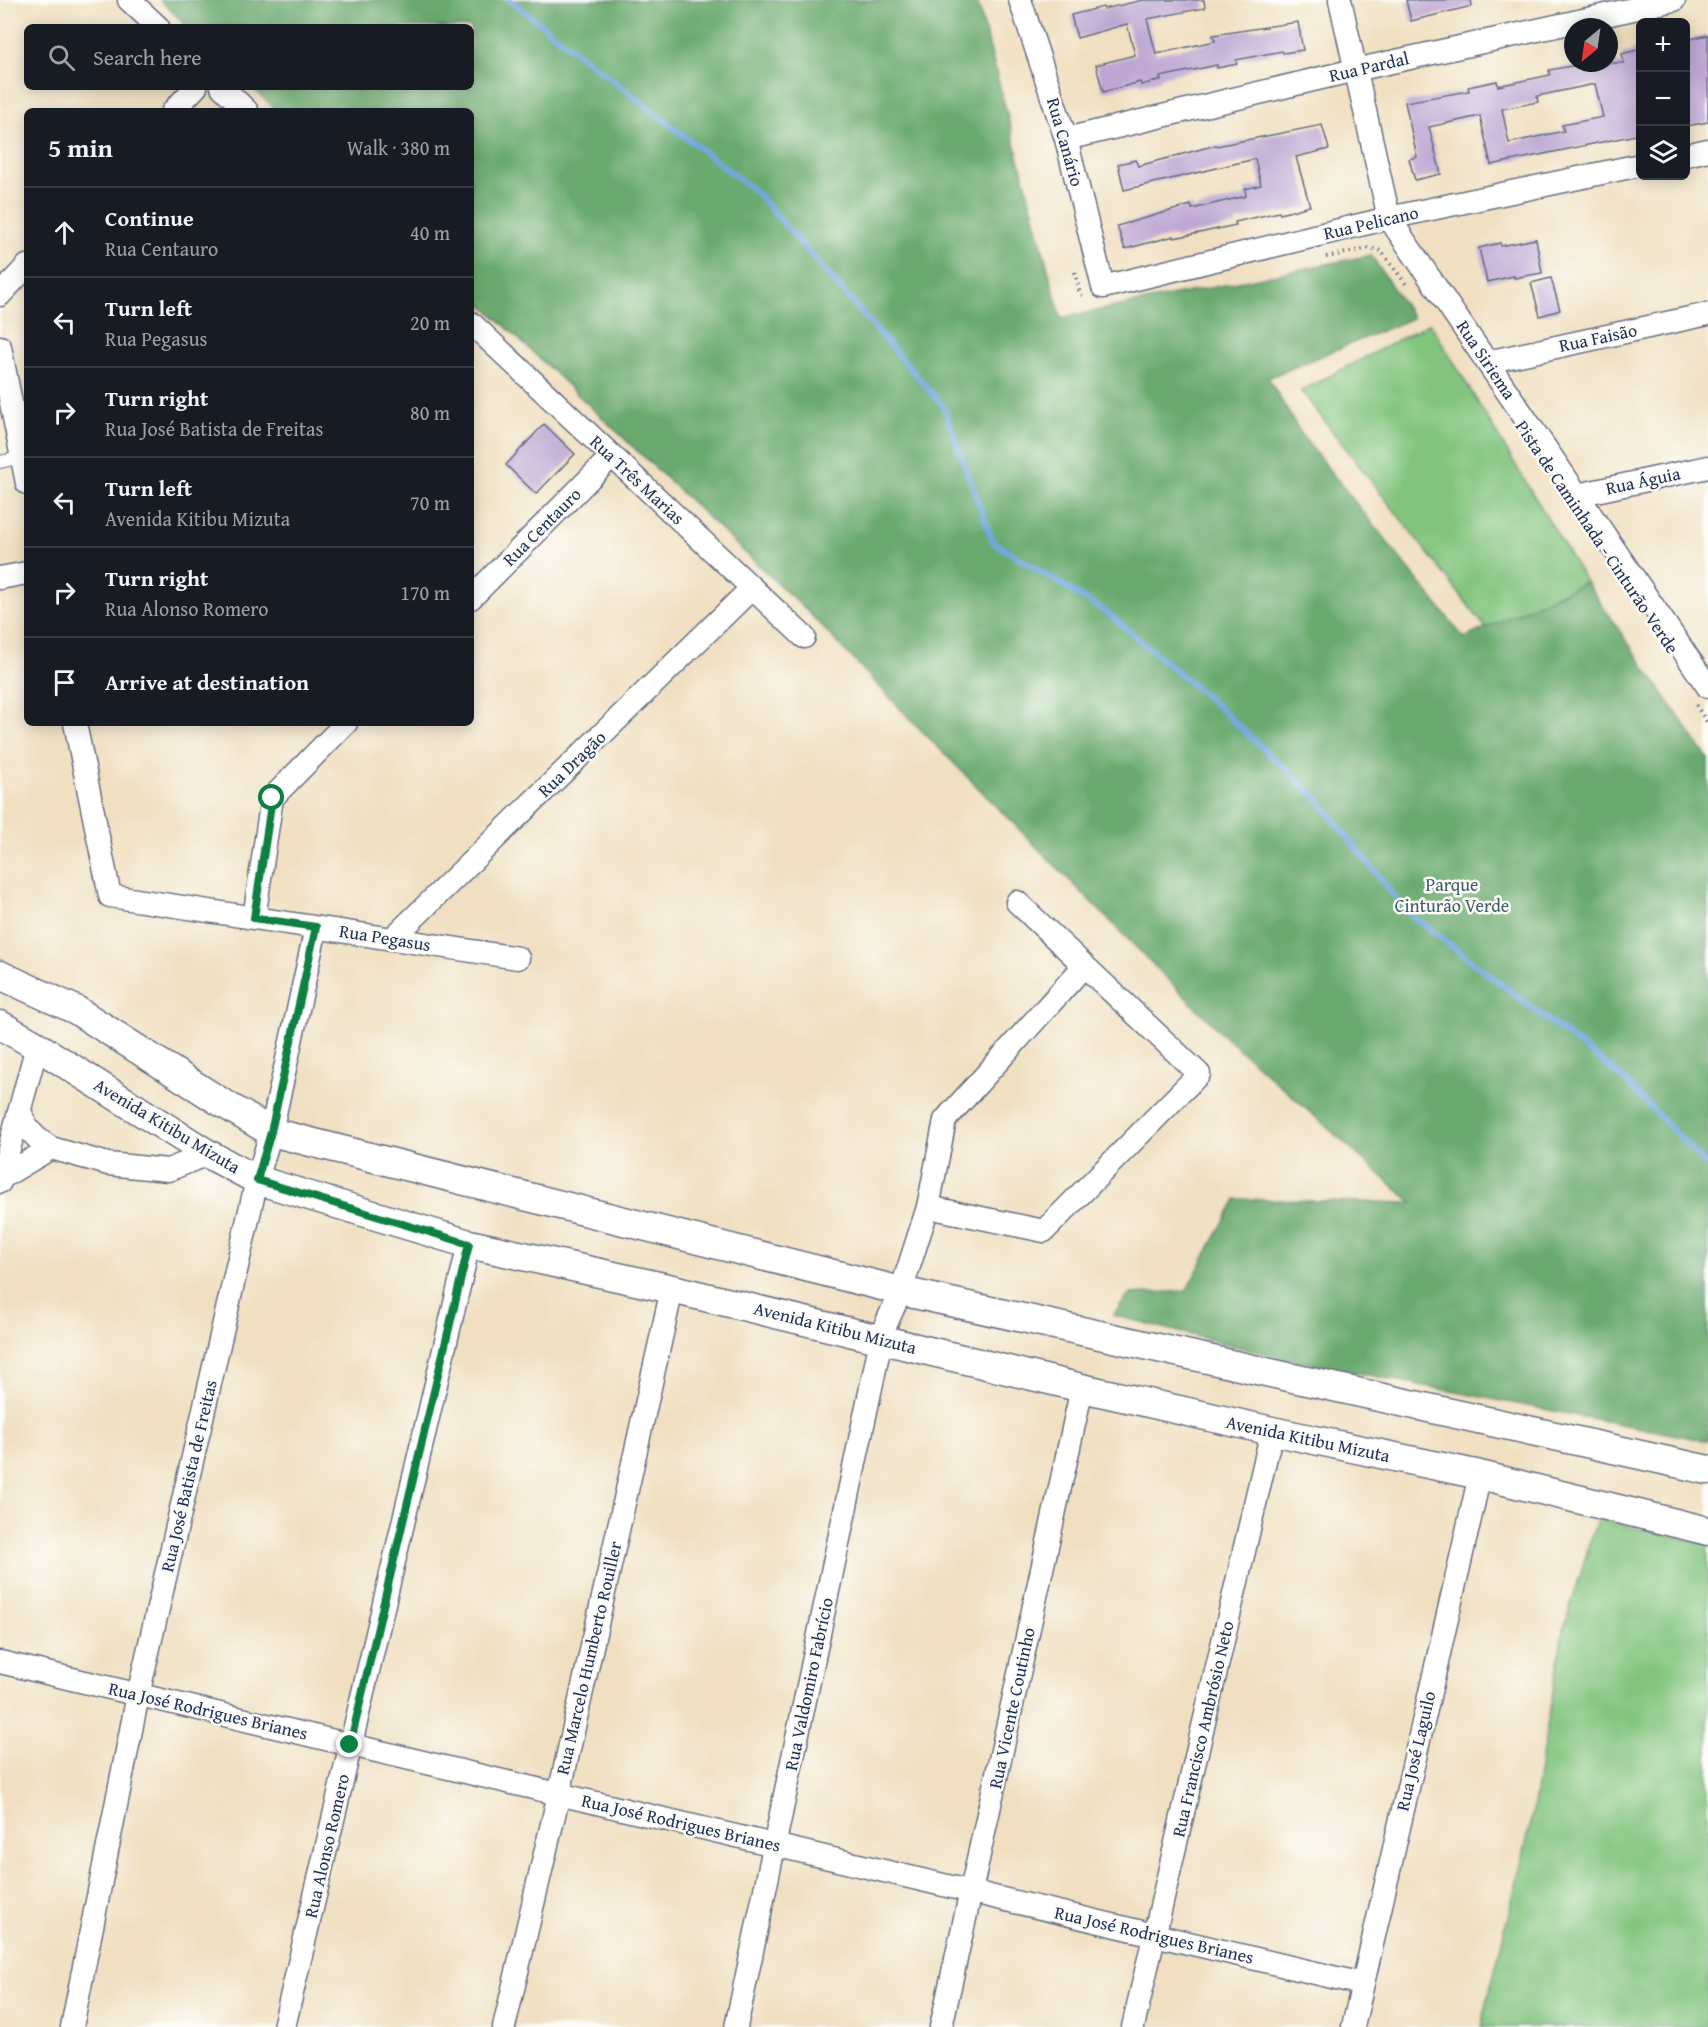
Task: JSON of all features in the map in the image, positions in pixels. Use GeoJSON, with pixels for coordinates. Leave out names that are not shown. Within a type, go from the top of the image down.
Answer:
{"type":"FeatureCollection","features":[{"type":"Feature","properties":{"kind":"street"},"geometry":{"type":"LineString","coordinates":[[129,0],[155,24]]}},
{"type":"Feature","properties":{"kind":"street","name":"Rua Canário"},"geometry":{"type":"LineString","coordinates":[[1020,0],[1066,138],[1095,293]]}},
{"type":"Feature","properties":{"kind":"street","name":"Rua Siriema"},"geometry":{"type":"LineString","coordinates":[[1340,0],[1389,218],[1577,495],[1698,656],[1701,696]]}},
{"type":"Feature","properties":{"kind":"street","name":"Rua Pardal"},"geometry":{"type":"LineString","coordinates":[[1066,138],[1355,70],[1674,0]]}},
{"type":"Feature","properties":{"kind":"street"},"geometry":{"type":"LineString","coordinates":[[176,108],[193,90]]}},
{"type":"Feature","properties":{"kind":"street"},"geometry":{"type":"LineString","coordinates":[[225,90],[244,108]]}},
{"type":"Feature","properties":{"kind":"street"},"geometry":{"type":"LineString","coordinates":[[1690,154],[1708,150]]}},
{"type":"Feature","properties":{"kind":"street","name":"Rua Pelicano"},"geometry":{"type":"LineString","coordinates":[[1095,293],[1389,218],[1636,166]]}},
{"type":"Feature","properties":{"kind":"street"},"geometry":{"type":"LineString","coordinates":[[0,295],[24,269]]}},
{"type":"Feature","properties":{"kind":"street","name":"Rua Faisão"},"geometry":{"type":"LineString","coordinates":[[1487,362],[1708,314]]}},
{"type":"Feature","properties":{"kind":"street","name":"Rua Três Marias"},"geometry":{"type":"LineString","coordinates":[[475,333],[612,456],[804,637]]}},
{"type":"Feature","properties":{"kind":"street"},"geometry":{"type":"LineString","coordinates":[[0,347],[11,459],[24,478]]}},
{"type":"Feature","properties":{"kind":"street","name":"Rua Centauro"},"geometry":{"type":"LineString","coordinates":[[474,595],[612,456]]}},
{"type":"Feature","properties":{"kind":"street","name":"Rua Águia"},"geometry":{"type":"LineString","coordinates":[[1577,495],[1708,467]]}},
{"type":"Feature","properties":{"kind":"street"},"geometry":{"type":"LineString","coordinates":[[0,578],[24,574]]}},
{"type":"Feature","properties":{"kind":"street","name":"Rua Dragão"},"geometry":{"type":"LineString","coordinates":[[392,939],[752,588]]}},
{"type":"Feature","properties":{"kind":"street"},"geometry":{"type":"LineString","coordinates":[[254,918],[272,798],[343,726]]}},
{"type":"Feature","properties":{"kind":"street","name":"Rua Pegasus"},"geometry":{"type":"LineString","coordinates":[[82,728],[110,896],[518,958]]}},
{"type":"Feature","properties":{"kind":"street"},"geometry":{"type":"LineString","coordinates":[[927,1207],[1044,1231],[1199,1074],[1017,902]]}},
{"type":"Feature","properties":{"kind":"street","name":"Rua José Batista de Freitas"},"geometry":{"type":"LineString","coordinates":[[72,2027],[138,1695],[257,1180],[271,1132],[316,927]]}},
{"type":"Feature","properties":{"kind":"street","name":"Rua Valdomiro Fabrício"},"geometry":{"type":"LineString","coordinates":[[736,2027],[881,1340],[901,1291],[927,1207],[945,1120],[1084,966]]}},
{"type":"Feature","properties":{"kind":"street"},"geometry":{"type":"LineString","coordinates":[[0,975],[76,1010],[271,1132],[901,1291],[1708,1470]]}},
{"type":"Feature","properties":{"kind":"street","name":"Avenida Kitibu Mizuta"},"geometry":{"type":"LineString","coordinates":[[0,1025],[208,1154],[257,1180],[469,1244],[672,1289],[1082,1388],[1480,1475],[1708,1531]]}},
{"type":"Feature","properties":{"kind":"street"},"geometry":{"type":"LineString","coordinates":[[1,1180],[37,1046]]}},
{"type":"Feature","properties":{"kind":"street"},"geometry":{"type":"LineString","coordinates":[[20,1111],[27,1128],[51,1148],[108,1164],[168,1170],[208,1154]]}},
{"type":"Feature","properties":{"kind":"street"},"geometry":{"type":"LineString","coordinates":[[1,1180],[51,1148]]}},
{"type":"Feature","properties":{"kind":"street","name":"Rua Alonso Romero"},"geometry":{"type":"LineString","coordinates":[[284,2027],[469,1244]]}},
{"type":"Feature","properties":{"kind":"street","name":"Rua Marcelo Humberto Rouiller"},"geometry":{"type":"LineString","coordinates":[[504,2027],[559,1794],[672,1289]]}},
{"type":"Feature","properties":{"kind":"street","name":"Rua Vicente Coutinho"},"geometry":{"type":"LineString","coordinates":[[941,2027],[1082,1388]]}},
{"type":"Feature","properties":{"kind":"street","name":"Rua Francisco Ambrósio Neto"},"geometry":{"type":"LineString","coordinates":[[1133,2027],[1272,1431]]}},
{"type":"Feature","properties":{"kind":"street","name":"Rua José Laguilo"},"geometry":{"type":"LineString","coordinates":[[1353,2027],[1480,1475]]}},
{"type":"Feature","properties":{"kind":"street","name":"Rua José Rodrigues Brianes"},"geometry":{"type":"LineString","coordinates":[[0,1662],[1362,1984]]}},
{"type":"Feature","properties":{"kind":"path"},"geometry":{"type":"LineString","coordinates":[[1315,260],[1370,248],[1381,251],[1407,286]]}},
{"type":"Feature","properties":{"kind":"path"},"geometry":{"type":"LineString","coordinates":[[1075,271],[1080,294],[1095,293]]}},
{"type":"Feature","properties":{"kind":"path"},"geometry":{"type":"LineString","coordinates":[[1701,696],[1708,724]]}},
{"type":"Feature","properties":{"kind":"green space","name":"Parque Cinturão Verde"},"geometry":{"type":"Polygon","coordinates":[[[160,0],[977,0],[1061,318],[1371,255],[1413,318],[1268,378],[1303,437],[1464,638],[1586,582],[1708,759],[1708,1441],[1281,1358],[1113,1315],[1130,1294],[1186,1291],[1236,1199],[1412,1203],[1222,1034],[915,724],[808,612],[474,297],[474,108],[274,108],[255,90],[474,90],[474,24],[185,24],[160,0]]]}},
{"type":"Feature","properties":{"kind":"green space"},"geometry":{"type":"Polygon","coordinates":[[[1430,323],[1586,582],[1486,628],[1301,391],[1430,323]]]}},
{"type":"Feature","properties":{"kind":"green space"},"geometry":{"type":"Polygon","coordinates":[[[1597,1519],[1708,1544],[1708,2027],[1481,2027],[1530,1827],[1563,1632],[1597,1519]]]}},
{"type":"Feature","properties":{"kind":"building"},"geometry":{"type":"Polygon","coordinates":[[[1143,0],[1204,0],[1205,8],[1147,19],[1156,54],[1215,41],[1213,35],[1298,22],[1303,50],[1283,53],[1282,51],[1236,60],[1237,64],[1217,68],[1217,65],[1160,77],[1161,80],[1141,85],[1140,82],[1103,92],[1096,65],[1135,55],[1127,24],[1077,38],[1071,15],[1143,0]]]}},
{"type":"Feature","properties":{"kind":"building"},"geometry":{"type":"Polygon","coordinates":[[[1406,0],[1471,0],[1472,6],[1411,21],[1406,0]]]}},
{"type":"Feature","properties":{"kind":"building"},"geometry":{"type":"Polygon","coordinates":[[[1708,35],[1708,122],[1690,125],[1690,72],[1690,39],[1708,35]]]}},
{"type":"Feature","properties":{"kind":"building"},"geometry":{"type":"Polygon","coordinates":[[[1636,50],[1636,135],[1491,165],[1480,116],[1429,127],[1441,174],[1415,180],[1409,159],[1417,157],[1405,102],[1469,91],[1468,87],[1497,81],[1498,86],[1550,75],[1549,70],[1564,67],[1564,72],[1618,72],[1618,63],[1624,63],[1622,54],[1636,50]],[[1595,84],[1537,96],[1538,102],[1502,109],[1509,143],[1564,131],[1562,125],[1603,117],[1595,84]]]}},
{"type":"Feature","properties":{"kind":"building"},"geometry":{"type":"Polygon","coordinates":[[[1322,125],[1329,149],[1296,157],[1310,206],[1125,249],[1117,226],[1191,205],[1192,209],[1246,196],[1245,189],[1261,185],[1255,159],[1124,190],[1118,164],[1136,160],[1138,166],[1216,145],[1322,125]]]}},
{"type":"Feature","properties":{"kind":"building"},"geometry":{"type":"Polygon","coordinates":[[[1536,239],[1542,273],[1487,282],[1479,248],[1536,239]]]}},
{"type":"Feature","properties":{"kind":"building"},"geometry":{"type":"Polygon","coordinates":[[[1551,278],[1560,310],[1540,316],[1531,283],[1551,278]]]}},
{"type":"Feature","properties":{"kind":"building"},"geometry":{"type":"Polygon","coordinates":[[[544,424],[575,454],[536,494],[506,465],[544,424]]]}},
{"type":"Feature","properties":{"kind":"waterway"},"geometry":{"type":"LineString","coordinates":[[510,0],[757,193],[943,406],[993,542],[1109,614],[1215,704],[1318,799],[1405,910],[1618,1074],[1708,1166]]}},
{"type":"Feature","properties":{"kind":"route"},"geometry":{"type":"LineString","coordinates":[[272,798],[254,918],[316,927],[271,1132],[257,1180],[469,1244],[350,1745]]}}]}
